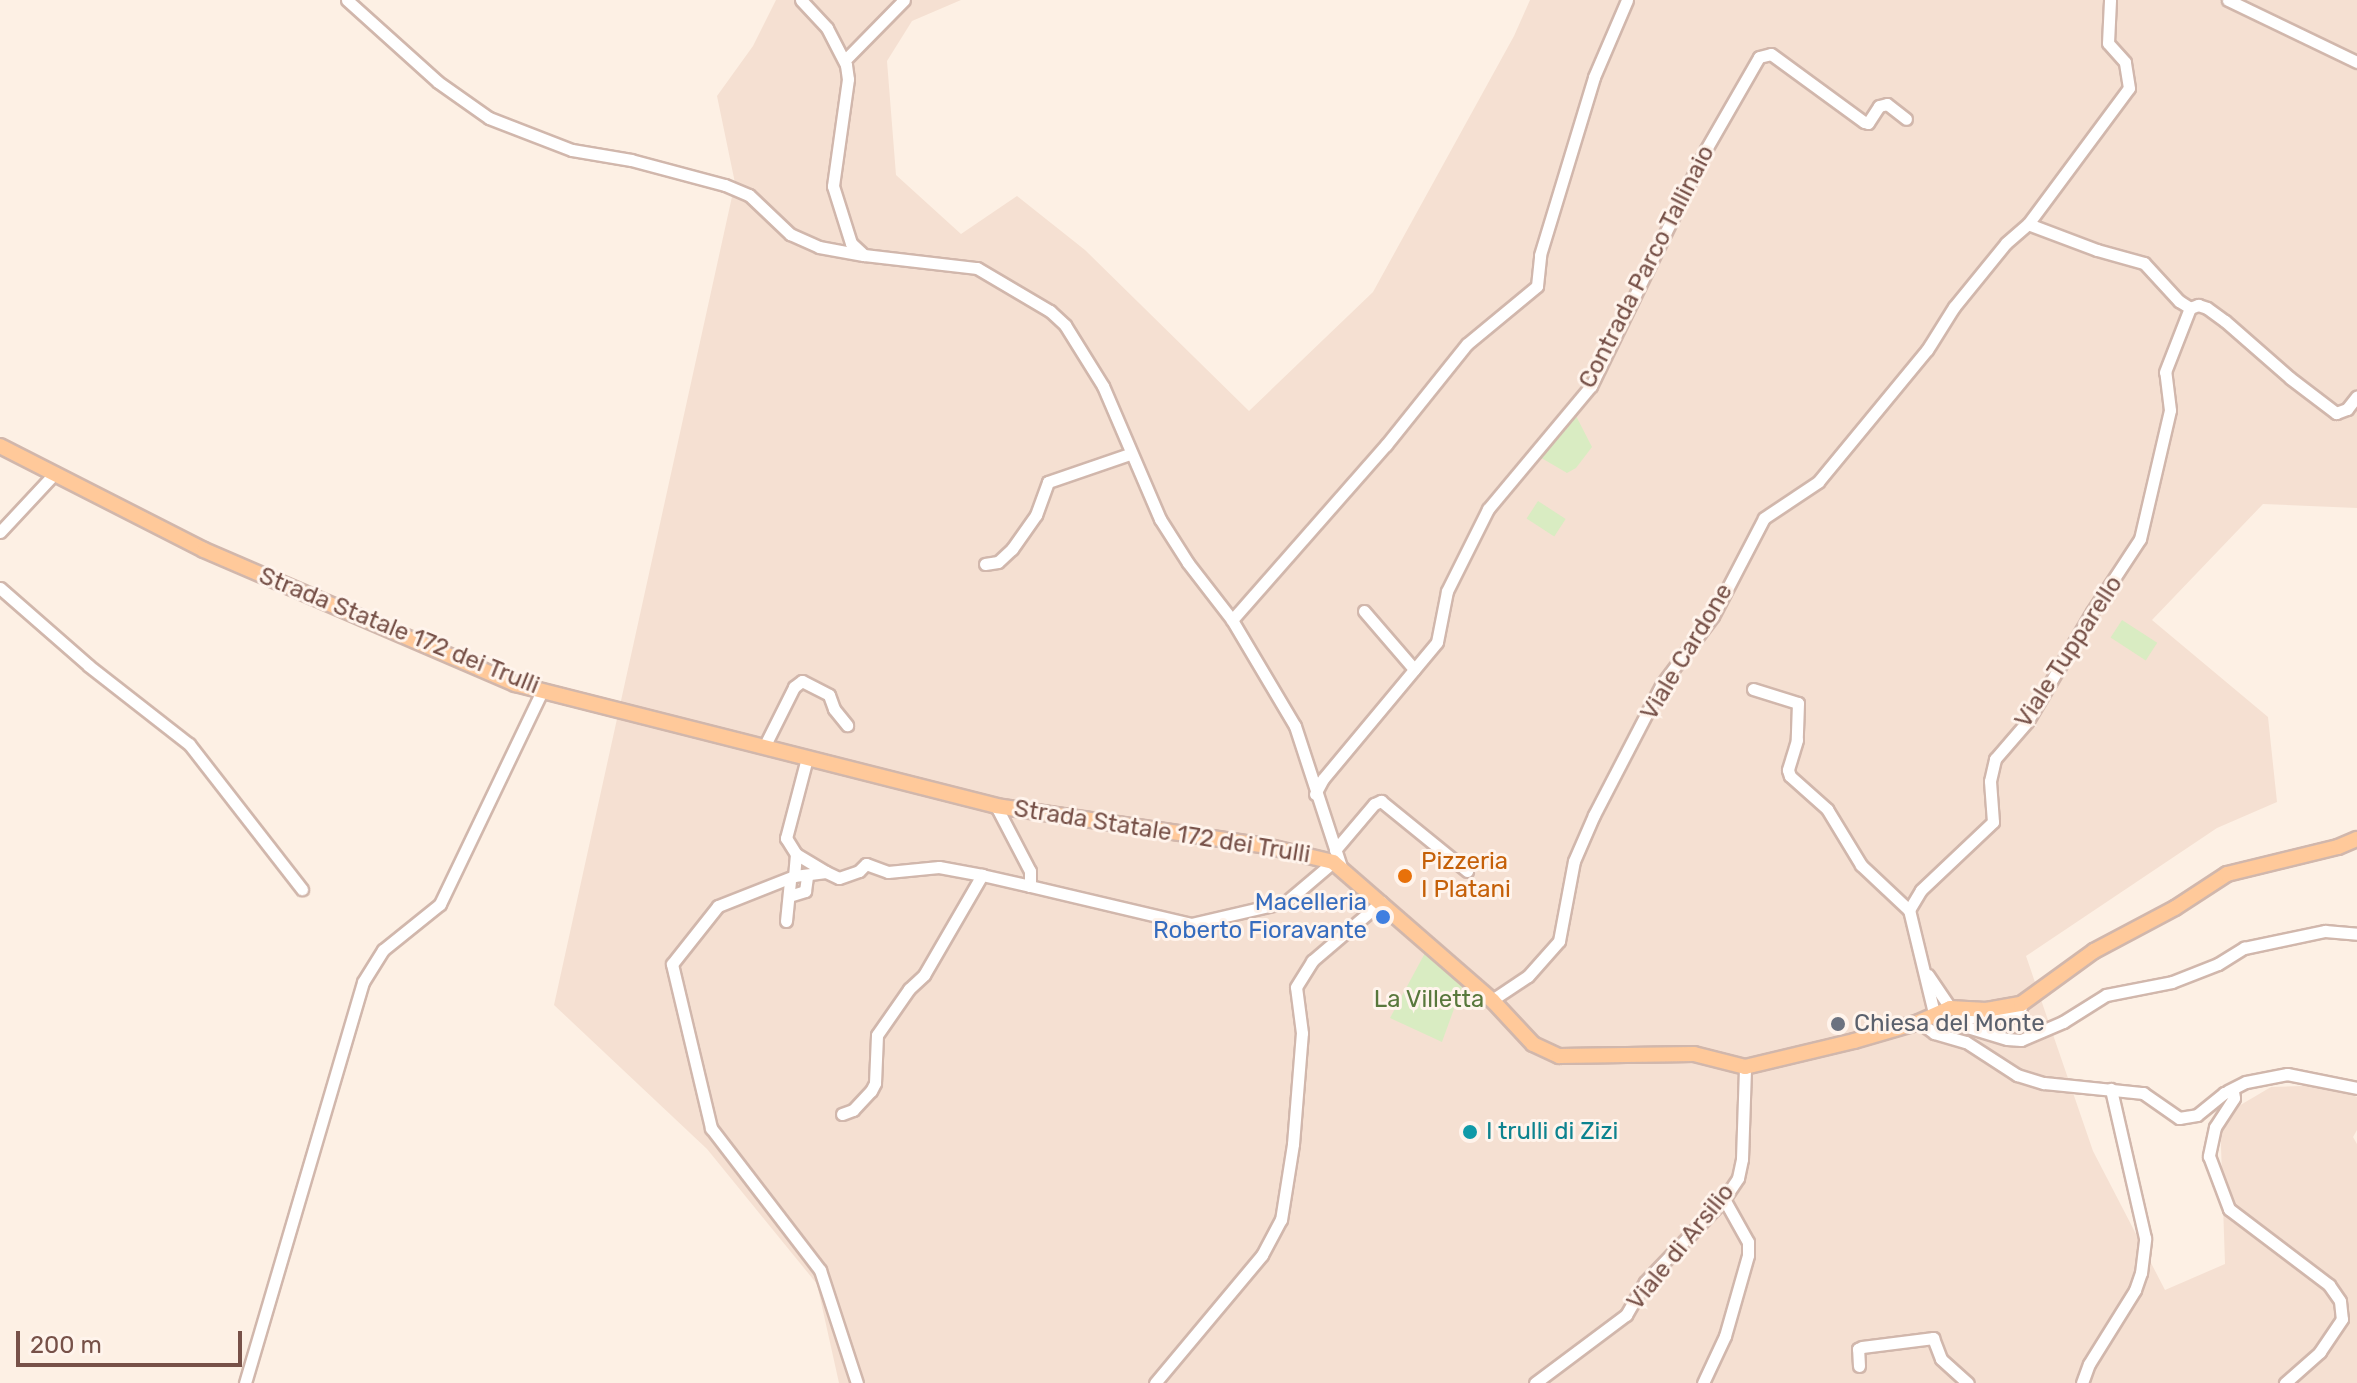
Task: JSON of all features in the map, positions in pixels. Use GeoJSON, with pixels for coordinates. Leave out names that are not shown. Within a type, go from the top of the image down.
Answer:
{"type":"FeatureCollection","features":[{"type":"Feature","properties":{"kind":"main road","name":"Strada Statale 172 dei Trulli"},"geometry":{"type":"LineString","coordinates":[[0,446],[204,550],[351,616],[515,684],[996,806],[1266,846],[1336,860],[1492,1000],[1533,1044],[1559,1056],[1694,1054],[1745,1067],[1919,1022],[1950,1008],[1986,1010],[2021,1004],[2094,951],[2175,908],[2227,874],[2338,847],[2357,839]]}},
{"type":"Feature","properties":{"kind":"street"},"geometry":{"type":"LineString","coordinates":[[347,0],[438,82],[489,118],[572,150],[631,160],[725,185],[749,195],[790,234],[819,247],[864,255],[965,264],[1001,280],[1050,311],[1084,351],[1160,519],[1188,563],[1232,620],[1295,726],[1336,860]]}},
{"type":"Feature","properties":{"kind":"street"},"geometry":{"type":"LineString","coordinates":[[801,0],[827,28],[845,60],[848,79],[833,186],[851,243],[864,255]]}},
{"type":"Feature","properties":{"kind":"street"},"geometry":{"type":"LineString","coordinates":[[845,60],[904,0]]}},
{"type":"Feature","properties":{"kind":"street"},"geometry":{"type":"LineString","coordinates":[[1232,620],[1386,445],[1467,344],[1537,286],[1540,255],[1594,77],[1627,0]]}},
{"type":"Feature","properties":{"kind":"street","name":"Viale Cardone"},"geometry":{"type":"LineString","coordinates":[[1492,1000],[1528,976],[1559,941],[1574,861],[1594,815],[1662,684],[1713,616],[1764,518],[1818,482],[1927,350],[1954,307],[2006,243],[2028,224],[2129,88],[2125,62],[2108,43],[2110,0]]}},
{"type":"Feature","properties":{"kind":"street"},"geometry":{"type":"LineString","coordinates":[[2228,0],[2357,62]]}},
{"type":"Feature","properties":{"kind":"street","name":"Contrada Parco Tallinaio"},"geometry":{"type":"LineString","coordinates":[[1315,794],[1323,779],[1437,642],[1451,581],[1488,509],[1591,386],[1692,176],[1759,57],[1771,54],[1864,122],[1868,123],[1879,106],[1887,104],[1906,119]]}},
{"type":"Feature","properties":{"kind":"street"},"geometry":{"type":"LineString","coordinates":[[2028,224],[2097,250],[2144,263],[2179,301],[2190,308],[2198,305],[2207,308],[2336,413],[2342,413],[2357,396]]}},
{"type":"Feature","properties":{"kind":"street","name":"Viale Tupparello"},"geometry":{"type":"LineString","coordinates":[[1909,910],[1921,890],[1993,822],[1990,781],[1995,759],[2027,722],[2140,539],[2170,410],[2165,372],[2190,308]]}},
{"type":"Feature","properties":{"kind":"street"},"geometry":{"type":"LineString","coordinates":[[985,564],[998,562],[1012,549],[1036,515],[1048,482],[1130,454]]}},
{"type":"Feature","properties":{"kind":"street"},"geometry":{"type":"LineString","coordinates":[[0,532],[55,473]]}},
{"type":"Feature","properties":{"kind":"street"},"geometry":{"type":"LineString","coordinates":[[0,588],[89,666],[189,744],[302,889]]}},
{"type":"Feature","properties":{"kind":"street"},"geometry":{"type":"LineString","coordinates":[[1364,611],[1414,669]]}},
{"type":"Feature","properties":{"kind":"street"},"geometry":{"type":"LineString","coordinates":[[764,747],[786,709],[794,687],[802,681],[829,695],[834,709],[847,725]]}},
{"type":"Feature","properties":{"kind":"street"},"geometry":{"type":"LineString","coordinates":[[1753,689],[1798,703],[1797,740],[1788,770],[1790,776],[1827,809],[1861,865],[1909,910],[1934,1013]]}},
{"type":"Feature","properties":{"kind":"street"},"geometry":{"type":"LineString","coordinates":[[245,1383],[363,982],[383,950],[440,904],[542,691]]}},
{"type":"Feature","properties":{"kind":"street"},"geometry":{"type":"LineString","coordinates":[[807,758],[786,838],[796,854],[839,878],[859,871],[866,864],[888,872],[939,867],[1191,924],[1286,902],[1336,860],[1374,804],[1381,801],[1467,871]]}},
{"type":"Feature","properties":{"kind":"street"},"geometry":{"type":"LineString","coordinates":[[996,806],[1030,871],[1030,886]]}},
{"type":"Feature","properties":{"kind":"street"},"geometry":{"type":"LineString","coordinates":[[786,921],[789,896],[797,878],[796,854]]}},
{"type":"Feature","properties":{"kind":"street"},"geometry":{"type":"LineString","coordinates":[[826,872],[797,878],[718,906],[672,964],[711,1128],[820,1270],[857,1383]]}},
{"type":"Feature","properties":{"kind":"street"},"geometry":{"type":"LineString","coordinates":[[842,1114],[853,1110],[871,1091],[875,1083],[877,1035],[909,989],[924,975],[982,875]]}},
{"type":"Feature","properties":{"kind":"street"},"geometry":{"type":"LineString","coordinates":[[789,896],[805,891],[797,878]]}},
{"type":"Feature","properties":{"kind":"street"},"geometry":{"type":"LineString","coordinates":[[1155,1383],[1262,1255],[1281,1220],[1293,1144],[1302,1033],[1296,987],[1312,961],[1381,902]]}},
{"type":"Feature","properties":{"kind":"street"},"geometry":{"type":"LineString","coordinates":[[2021,1004],[2020,1014],[2012,1017],[1958,1017],[1954,1023],[2007,1039],[2021,1040],[2063,1022],[2106,995],[2172,982],[2218,964],[2244,948],[2325,931],[2357,934]]}},
{"type":"Feature","properties":{"kind":"street"},"geometry":{"type":"LineString","coordinates":[[1922,966],[1950,1008]]}},
{"type":"Feature","properties":{"kind":"street"},"geometry":{"type":"LineString","coordinates":[[1919,1022],[1934,1033],[1966,1042],[2017,1075],[2044,1083],[2143,1093],[2179,1118],[2197,1115],[2228,1091],[2246,1082],[2287,1074],[2357,1088]]}},
{"type":"Feature","properties":{"kind":"street","name":"Viale di Arsilio"},"geometry":{"type":"LineString","coordinates":[[1535,1383],[1626,1315],[1645,1282],[1724,1199],[1738,1178],[1742,1159],[1745,1067]]}},
{"type":"Feature","properties":{"kind":"street"},"geometry":{"type":"LineString","coordinates":[[2082,1383],[2089,1364],[2135,1290],[2144,1250],[2143,1224],[2111,1089]]}},
{"type":"Feature","properties":{"kind":"street"},"geometry":{"type":"LineString","coordinates":[[2228,1091],[2235,1094],[2234,1098],[2215,1127],[2209,1156],[2229,1209],[2329,1285],[2340,1301],[2342,1319],[2328,1341],[2285,1383]]}},
{"type":"Feature","properties":{"kind":"street"},"geometry":{"type":"LineString","coordinates":[[1703,1383],[1725,1336],[1748,1255],[1748,1242],[1724,1199]]}},
{"type":"Feature","properties":{"kind":"street"},"geometry":{"type":"LineString","coordinates":[[1859,1366],[1858,1349],[1862,1347],[1933,1338],[1941,1359],[1968,1383]]}},
{"type":"Feature","properties":{"kind":"shaded area"},"geometry":{"type":"Polygon","coordinates":[[[776,0],[961,0],[912,21],[887,61],[896,175],[961,234],[1017,196],[1085,250],[1249,411],[1373,292],[1514,36],[1530,0],[2357,0],[2357,508],[2263,504],[2152,620],[2268,717],[2277,802],[2217,828],[2026,956],[2093,1151],[2165,1290],[2225,1264],[2220,1117],[2271,1087],[2330,1085],[2357,1097],[2357,1130],[2353,1137],[2357,1144],[2357,1383],[839,1383],[817,1284],[707,1149],[554,1005],[735,183],[717,96],[753,46],[776,0]]]}},
{"type":"Feature","properties":{"kind":"green space"},"geometry":{"type":"Polygon","coordinates":[[[1573,410],[1592,447],[1576,468],[1567,473],[1538,456],[1573,410]]]}},
{"type":"Feature","properties":{"kind":"green space"},"geometry":{"type":"Polygon","coordinates":[[[1538,501],[1566,519],[1554,537],[1527,519],[1538,501]]]}},
{"type":"Feature","properties":{"kind":"green space"},"geometry":{"type":"Polygon","coordinates":[[[2122,620],[2157,643],[2146,660],[2111,638],[2122,620]]]}},
{"type":"Feature","properties":{"kind":"green space","name":"La Villetta"},"geometry":{"type":"Polygon","coordinates":[[[1425,953],[1463,984],[1442,1042],[1390,1018],[1425,953]]]}},
{"type":"Feature","properties":{"kind":"place","name":"Pizzeria I Platani"},"geometry":{"type":"Point","coordinates":[1405,876]}},
{"type":"Feature","properties":{"kind":"place","name":"Macelleria Roberto Fioravante"},"geometry":{"type":"Point","coordinates":[1383,917]}},
{"type":"Feature","properties":{"kind":"place","name":"Chiesa del Monte"},"geometry":{"type":"Point","coordinates":[1838,1024]}},
{"type":"Feature","properties":{"kind":"place","name":"I trulli di Zizi"},"geometry":{"type":"Point","coordinates":[1470,1132]}}]}
